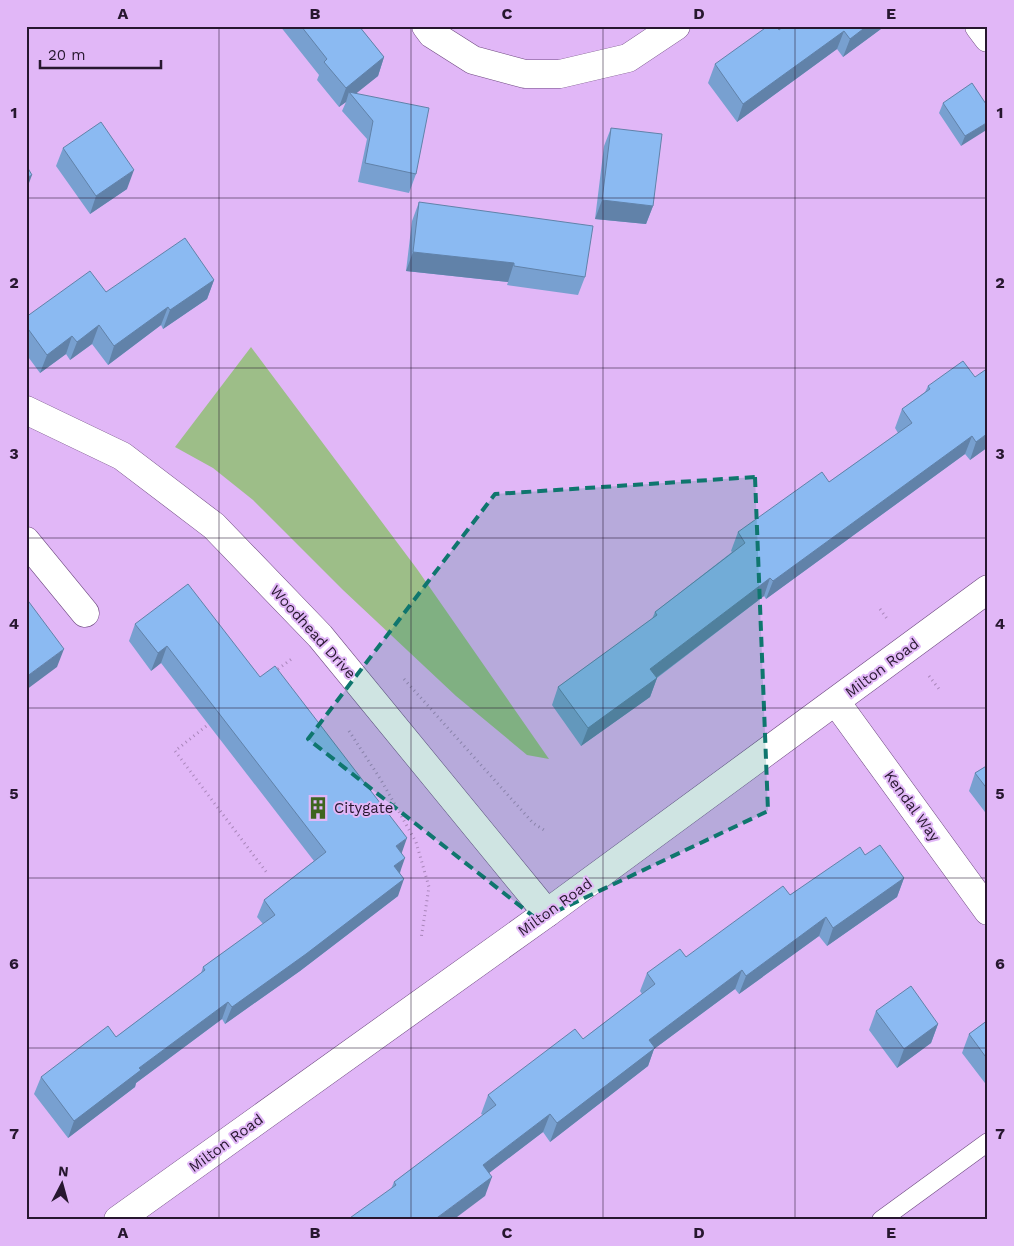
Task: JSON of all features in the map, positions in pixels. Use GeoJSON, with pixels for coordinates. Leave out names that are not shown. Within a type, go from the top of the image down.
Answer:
{"type":"FeatureCollection","features":[{"type":"Feature","properties":{"kind":"street"},"geometry":{"type":"LineString","coordinates":[[426,26],[432,34],[473,60],[525,74],[560,74],[628,58],[676,26]]}},
{"type":"Feature","properties":{"kind":"street"},"geometry":{"type":"LineString","coordinates":[[979,26],[988,38]]}},
{"type":"Feature","properties":{"kind":"street","name":"Woodhead Drive"},"geometry":{"type":"LineString","coordinates":[[26,410],[122,456],[206,520],[275,588],[320,636],[547,913]]}},
{"type":"Feature","properties":{"kind":"street"},"geometry":{"type":"LineString","coordinates":[[26,541],[84,613]]}},
{"type":"Feature","properties":{"kind":"street","name":"Milton Road"},"geometry":{"type":"LineString","coordinates":[[118,1220],[547,913],[988,589]]}},
{"type":"Feature","properties":{"kind":"street","name":"Kendal Way"},"geometry":{"type":"LineString","coordinates":[[836,702],[988,911]]}},
{"type":"Feature","properties":{"kind":"lane"},"geometry":{"type":"LineString","coordinates":[[881,1220],[988,1142]]}},
{"type":"Feature","properties":{"kind":"path"},"geometry":{"type":"LineString","coordinates":[[269,676],[320,636]]}},
{"type":"Feature","properties":{"kind":"path"},"geometry":{"type":"LineString","coordinates":[[400,675],[533,823],[547,832]]}},
{"type":"Feature","properties":{"kind":"path"},"geometry":{"type":"LineString","coordinates":[[211,722],[174,751],[267,873]]}},
{"type":"Feature","properties":{"kind":"path"},"geometry":{"type":"LineString","coordinates":[[345,724],[381,780],[416,842],[429,888],[421,939]]}},
{"type":"Feature","properties":{"kind":"highlighted area"},"geometry":{"type":"Polygon","coordinates":[[[755,477],[768,811],[538,920],[308,739],[495,494],[755,477]]]}},
{"type":"Feature","properties":{"kind":"green space"},"geometry":{"type":"Polygon","coordinates":[[[251,347],[417,569],[549,759],[527,755],[456,696],[343,590],[253,500],[213,468],[175,447],[251,347]]]}},
{"type":"Feature","properties":{"kind":"building"},"geometry":{"type":"Polygon","coordinates":[[[301,26],[359,26],[384,57],[346,88],[324,62],[327,59],[301,26]]]}},
{"type":"Feature","properties":{"kind":"building"},"geometry":{"type":"Polygon","coordinates":[[[768,26],[776,26],[779,30],[784,26],[867,26],[850,39],[844,31],[743,104],[715,64],[768,26]]]}},
{"type":"Feature","properties":{"kind":"building"},"geometry":{"type":"Polygon","coordinates":[[[972,83],[988,107],[988,122],[965,136],[943,103],[972,83]]]}},
{"type":"Feature","properties":{"kind":"building"},"geometry":{"type":"Polygon","coordinates":[[[349,92],[429,108],[416,174],[365,163],[373,121],[349,92]]]}},
{"type":"Feature","properties":{"kind":"building"},"geometry":{"type":"Polygon","coordinates":[[[101,122],[134,170],[96,196],[63,148],[101,122]]]}},
{"type":"Feature","properties":{"kind":"building"},"geometry":{"type":"Polygon","coordinates":[[[611,128],[662,134],[653,206],[602,200],[611,128]]]}},
{"type":"Feature","properties":{"kind":"building"},"geometry":{"type":"Polygon","coordinates":[[[26,165],[32,175],[26,178],[26,165]]]}},
{"type":"Feature","properties":{"kind":"building"},"geometry":{"type":"Polygon","coordinates":[[[419,202],[593,226],[585,277],[514,266],[514,263],[413,252],[419,202]]]}},
{"type":"Feature","properties":{"kind":"building"},"geometry":{"type":"Polygon","coordinates":[[[185,238],[214,280],[170,310],[168,307],[114,346],[99,325],[77,342],[72,336],[47,355],[26,326],[26,317],[90,271],[106,292],[185,238]]]}},
{"type":"Feature","properties":{"kind":"building"},"geometry":{"type":"Polygon","coordinates":[[[963,361],[975,377],[988,368],[988,433],[976,442],[972,436],[773,581],[770,578],[650,669],[657,678],[588,728],[558,687],[657,615],[655,612],[745,543],[738,532],[822,472],[829,482],[912,423],[902,409],[930,389],[928,386],[963,361]]]}},
{"type":"Feature","properties":{"kind":"building"},"geometry":{"type":"Polygon","coordinates":[[[188,584],[260,677],[275,666],[407,838],[396,846],[405,858],[394,866],[404,879],[306,954],[232,1007],[228,1002],[139,1068],[141,1070],[74,1121],[41,1077],[108,1026],[116,1037],[205,970],[203,967],[275,915],[264,900],[326,852],[167,646],[158,653],[135,624],[188,584]]]}},
{"type":"Feature","properties":{"kind":"building"},"geometry":{"type":"Polygon","coordinates":[[[26,598],[64,649],[26,677],[26,598]]]}},
{"type":"Feature","properties":{"kind":"building"},"geometry":{"type":"Polygon","coordinates":[[[988,765],[988,790],[975,773],[988,765]]]}},
{"type":"Feature","properties":{"kind":"building"},"geometry":{"type":"Polygon","coordinates":[[[880,845],[904,878],[833,928],[826,917],[746,976],[742,970],[649,1040],[655,1048],[557,1123],[550,1114],[483,1165],[492,1177],[434,1220],[347,1220],[396,1185],[394,1182],[496,1105],[488,1095],[575,1029],[583,1039],[655,984],[647,973],[680,949],[686,957],[783,886],[790,895],[860,847],[865,855],[880,845]]]}},
{"type":"Feature","properties":{"kind":"building"},"geometry":{"type":"Polygon","coordinates":[[[911,986],[938,1024],[904,1049],[876,1011],[911,986]]]}},
{"type":"Feature","properties":{"kind":"building"},"geometry":{"type":"Polygon","coordinates":[[[988,1020],[988,1060],[969,1034],[988,1020]]]}},
{"type":"Feature","properties":{"kind":"place","name":"Citygate"},"geometry":{"type":"Point","coordinates":[318,808]}}]}
